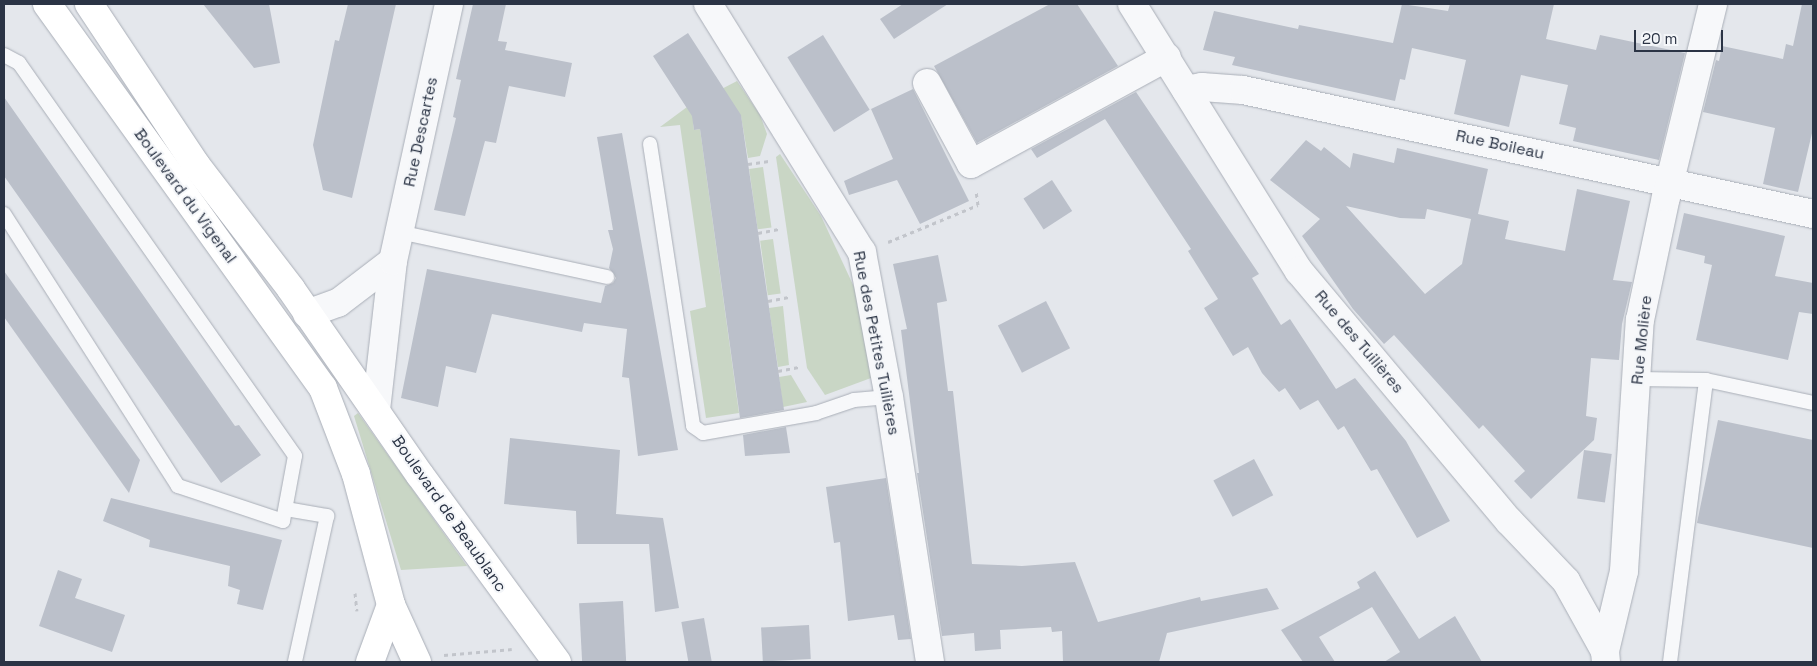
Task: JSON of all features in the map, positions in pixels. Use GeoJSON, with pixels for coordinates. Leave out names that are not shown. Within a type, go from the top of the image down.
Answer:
{"type":"FeatureCollection","features":[{"type":"Feature","properties":{"kind":"main road","name":"Boulevard du Vigenal"},"geometry":{"type":"LineString","coordinates":[[46,4],[323,388],[356,474],[391,605],[428,659]]}},
{"type":"Feature","properties":{"kind":"main road","name":"Boulevard du Vigenal"},"geometry":{"type":"LineString","coordinates":[[89,4],[196,166],[343,365]]}},
{"type":"Feature","properties":{"kind":"main road","name":"Boulevard de Beaublanc"},"geometry":{"type":"LineString","coordinates":[[343,365],[557,662]]}},
{"type":"Feature","properties":{"kind":"main road"},"geometry":{"type":"LineString","coordinates":[[370,662],[391,605]]}},
{"type":"Feature","properties":{"kind":"street","name":"Rue Descartes"},"geometry":{"type":"LineString","coordinates":[[376,410],[393,261],[449,4]]}},
{"type":"Feature","properties":{"kind":"street","name":"Rue des Petites Tuilières"},"geometry":{"type":"LineString","coordinates":[[708,4],[862,252],[889,396],[930,662]]}},
{"type":"Feature","properties":{"kind":"street","name":"Rue des Tuilières"},"geometry":{"type":"LineString","coordinates":[[1132,4],[1167,57],[1299,271],[1509,521],[1566,581],[1605,657]]}},
{"type":"Feature","properties":{"kind":"street","name":"Rue Molière"},"geometry":{"type":"LineString","coordinates":[[1605,657],[1624,571],[1640,320],[1670,182],[1713,4]]}},
{"type":"Feature","properties":{"kind":"street"},"geometry":{"type":"LineString","coordinates":[[928,83],[971,164],[1167,57]]}},
{"type":"Feature","properties":{"kind":"street","name":"Rue Boileau"},"geometry":{"type":"LineString","coordinates":[[1186,90],[1243,90],[1813,214]]}},
{"type":"Feature","properties":{"kind":"street"},"geometry":{"type":"LineString","coordinates":[[307,314],[338,303],[393,261]]}},
{"type":"Feature","properties":{"kind":"lane"},"geometry":{"type":"LineString","coordinates":[[4,55],[19,63],[295,456],[284,521],[178,486],[4,214]]}},
{"type":"Feature","properties":{"kind":"lane"},"geometry":{"type":"LineString","coordinates":[[650,144],[692,426],[703,433],[816,413],[854,400],[889,396]]}},
{"type":"Feature","properties":{"kind":"lane"},"geometry":{"type":"LineString","coordinates":[[399,232],[607,277]]}},
{"type":"Feature","properties":{"kind":"lane"},"geometry":{"type":"LineString","coordinates":[[1637,379],[1706,380],[1813,403]]}},
{"type":"Feature","properties":{"kind":"lane"},"geometry":{"type":"LineString","coordinates":[[1670,662],[1706,380]]}},
{"type":"Feature","properties":{"kind":"lane"},"geometry":{"type":"LineString","coordinates":[[286,509],[327,516],[295,662]]}},
{"type":"Feature","properties":{"kind":"path"},"geometry":{"type":"LineString","coordinates":[[748,164],[769,160]]}},
{"type":"Feature","properties":{"kind":"path"},"geometry":{"type":"LineString","coordinates":[[862,252],[978,205],[971,164]]}},
{"type":"Feature","properties":{"kind":"path"},"geometry":{"type":"LineString","coordinates":[[758,233],[779,229]]}},
{"type":"Feature","properties":{"kind":"path"},"geometry":{"type":"LineString","coordinates":[[768,301],[789,297]]}},
{"type":"Feature","properties":{"kind":"path"},"geometry":{"type":"LineString","coordinates":[[778,371],[799,367]]}},
{"type":"Feature","properties":{"kind":"path"},"geometry":{"type":"LineString","coordinates":[[428,659],[507,652],[537,635]]}},
{"type":"Feature","properties":{"kind":"green space"},"geometry":{"type":"Polygon","coordinates":[[[737,81],[760,115],[767,134],[760,156],[748,158],[741,116],[693,123],[694,130],[700,129],[739,413],[706,418],[690,311],[706,307],[680,125],[660,127],[687,107],[737,81]]]}},
{"type":"Feature","properties":{"kind":"green space"},"geometry":{"type":"Polygon","coordinates":[[[780,154],[821,216],[855,289],[871,378],[825,395],[807,368],[776,157],[780,154]]]}},
{"type":"Feature","properties":{"kind":"green space"},"geometry":{"type":"Polygon","coordinates":[[[763,167],[771,227],[758,229],[749,169],[763,167]]]}},
{"type":"Feature","properties":{"kind":"green space"},"geometry":{"type":"Polygon","coordinates":[[[773,239],[781,293],[768,295],[760,241],[773,239]]]}},
{"type":"Feature","properties":{"kind":"green space"},"geometry":{"type":"Polygon","coordinates":[[[783,306],[789,365],[778,367],[769,308],[783,306]]]}},
{"type":"Feature","properties":{"kind":"green space"},"geometry":{"type":"Polygon","coordinates":[[[791,375],[807,402],[783,407],[779,377],[791,375]]]}},
{"type":"Feature","properties":{"kind":"green space"},"geometry":{"type":"Polygon","coordinates":[[[358,413],[467,566],[401,570],[354,416],[358,413]]]}},
{"type":"Feature","properties":{"kind":"building"},"geometry":{"type":"Polygon","coordinates":[[[203,4],[269,4],[280,63],[254,68],[203,4]]]}},
{"type":"Feature","properties":{"kind":"building"},"geometry":{"type":"Polygon","coordinates":[[[348,4],[396,4],[352,198],[323,190],[313,145],[335,40],[339,41],[348,4]]]}},
{"type":"Feature","properties":{"kind":"building"},"geometry":{"type":"Polygon","coordinates":[[[473,4],[506,4],[498,41],[507,42],[505,50],[572,63],[565,97],[509,86],[496,143],[485,141],[465,216],[434,210],[456,118],[453,117],[461,80],[456,79],[473,4]]]}},
{"type":"Feature","properties":{"kind":"building"},"geometry":{"type":"Polygon","coordinates":[[[903,4],[948,4],[894,39],[880,19],[903,4]]]}},
{"type":"Feature","properties":{"kind":"building"},"geometry":{"type":"Polygon","coordinates":[[[1050,4],[1077,4],[1118,66],[977,143],[934,66],[1050,4]]]}},
{"type":"Feature","properties":{"kind":"building"},"geometry":{"type":"Polygon","coordinates":[[[1402,4],[1448,11],[1450,4],[1554,4],[1546,39],[1596,50],[1600,35],[1685,53],[1659,160],[1573,141],[1576,128],[1559,124],[1568,85],[1521,75],[1509,127],[1454,114],[1466,60],[1412,48],[1405,80],[1400,79],[1395,101],[1232,65],[1235,57],[1203,50],[1214,11],[1298,29],[1299,25],[1393,43],[1402,4]]]}},
{"type":"Feature","properties":{"kind":"building"},"geometry":{"type":"Polygon","coordinates":[[[1802,4],[1813,4],[1813,129],[1798,192],[1763,184],[1775,128],[1703,112],[1716,60],[1719,61],[1722,46],[1783,59],[1786,44],[1793,46],[1802,4]]]}},
{"type":"Feature","properties":{"kind":"building"},"geometry":{"type":"Polygon","coordinates":[[[688,33],[741,115],[784,410],[740,418],[700,129],[694,130],[692,116],[653,56],[688,33]]]}},
{"type":"Feature","properties":{"kind":"building"},"geometry":{"type":"Polygon","coordinates":[[[823,35],[870,110],[834,132],[787,57],[823,35]]]}},
{"type":"Feature","properties":{"kind":"building"},"geometry":{"type":"Polygon","coordinates":[[[913,89],[969,201],[920,224],[897,180],[849,195],[844,181],[893,159],[871,109],[913,89]]]}},
{"type":"Feature","properties":{"kind":"building"},"geometry":{"type":"Polygon","coordinates":[[[1136,92],[1259,274],[1252,278],[1281,325],[1290,319],[1336,389],[1355,378],[1406,441],[1450,521],[1417,538],[1377,469],[1371,471],[1344,426],[1338,430],[1318,400],[1300,410],[1285,388],[1279,392],[1262,373],[1248,347],[1233,356],[1204,308],[1218,299],[1188,251],[1191,249],[1105,119],[1037,158],[1031,149],[1136,92]]]}},
{"type":"Feature","properties":{"kind":"building"},"geometry":{"type":"Polygon","coordinates":[[[4,97],[235,426],[239,425],[261,455],[221,483],[4,176],[4,97]]]}},
{"type":"Feature","properties":{"kind":"building"},"geometry":{"type":"Polygon","coordinates":[[[622,133],[678,450],[638,456],[629,378],[622,377],[627,329],[584,323],[582,332],[492,314],[476,373],[446,366],[438,407],[401,398],[427,269],[601,303],[605,286],[613,283],[616,278],[609,268],[613,249],[608,230],[613,230],[597,137],[622,133]]]}},
{"type":"Feature","properties":{"kind":"building"},"geometry":{"type":"Polygon","coordinates":[[[1306,140],[1321,151],[1324,147],[1350,168],[1353,153],[1394,163],[1397,148],[1488,169],[1478,214],[1509,221],[1505,239],[1565,251],[1577,189],[1630,201],[1613,280],[1632,282],[1622,324],[1619,360],[1591,358],[1586,416],[1597,418],[1594,440],[1531,499],[1514,481],[1525,471],[1483,425],[1479,429],[1394,335],[1384,344],[1353,309],[1302,236],[1320,219],[1270,180],[1306,140]],[[1346,206],[1425,294],[1462,264],[1471,219],[1427,209],[1425,219],[1400,218],[1346,206]]]}},
{"type":"Feature","properties":{"kind":"building"},"geometry":{"type":"Polygon","coordinates":[[[1052,180],[1072,211],[1044,230],[1023,199],[1052,180]]]}},
{"type":"Feature","properties":{"kind":"building"},"geometry":{"type":"Polygon","coordinates":[[[1684,213],[1785,236],[1775,276],[1813,283],[1813,314],[1799,312],[1788,360],[1696,340],[1712,265],[1704,263],[1705,256],[1676,249],[1684,213]]]}},
{"type":"Feature","properties":{"kind":"building"},"geometry":{"type":"Polygon","coordinates":[[[938,255],[947,301],[937,303],[948,391],[953,391],[972,564],[1022,566],[1075,562],[1098,622],[1200,597],[1201,601],[1267,588],[1279,609],[1167,633],[1159,662],[1063,662],[1062,631],[1052,632],[1051,627],[1000,630],[1001,649],[975,651],[974,633],[942,636],[917,473],[919,473],[901,330],[907,329],[893,264],[938,255]]]}},
{"type":"Feature","properties":{"kind":"building"},"geometry":{"type":"Polygon","coordinates":[[[4,271],[140,460],[129,493],[4,317],[4,271]]]}},
{"type":"Feature","properties":{"kind":"building"},"geometry":{"type":"Polygon","coordinates":[[[1046,301],[1070,348],[1022,373],[998,326],[1046,301]]]}},
{"type":"Feature","properties":{"kind":"building"},"geometry":{"type":"Polygon","coordinates":[[[1718,420],[1813,440],[1813,548],[1697,523],[1718,420]]]}},
{"type":"Feature","properties":{"kind":"building"},"geometry":{"type":"Polygon","coordinates":[[[786,427],[790,453],[745,456],[743,435],[786,427]]]}},
{"type":"Feature","properties":{"kind":"building"},"geometry":{"type":"Polygon","coordinates":[[[510,438],[620,450],[616,514],[663,518],[679,608],[655,612],[649,544],[577,544],[576,511],[504,504],[510,438]]]}},
{"type":"Feature","properties":{"kind":"building"},"geometry":{"type":"Polygon","coordinates":[[[1584,450],[1612,454],[1605,502],[1577,499],[1584,450]]]}},
{"type":"Feature","properties":{"kind":"building"},"geometry":{"type":"Polygon","coordinates":[[[1254,459],[1273,495],[1233,517],[1213,481],[1254,459]]]}},
{"type":"Feature","properties":{"kind":"building"},"geometry":{"type":"Polygon","coordinates":[[[886,478],[911,639],[898,640],[894,615],[848,621],[840,542],[834,543],[826,487],[886,478]]]}},
{"type":"Feature","properties":{"kind":"building"},"geometry":{"type":"Polygon","coordinates":[[[111,498],[282,540],[263,610],[237,604],[240,590],[228,586],[230,566],[149,547],[150,540],[103,521],[111,498]]]}},
{"type":"Feature","properties":{"kind":"building"},"geometry":{"type":"Polygon","coordinates":[[[58,570],[82,579],[75,598],[125,615],[112,652],[39,626],[58,570]]]}},
{"type":"Feature","properties":{"kind":"building"},"geometry":{"type":"Polygon","coordinates":[[[1375,571],[1419,639],[1455,616],[1482,662],[1384,662],[1400,652],[1372,607],[1319,637],[1335,662],[1303,662],[1281,630],[1360,588],[1357,582],[1375,571]]]}},
{"type":"Feature","properties":{"kind":"building"},"geometry":{"type":"Polygon","coordinates":[[[623,601],[626,662],[582,662],[579,603],[623,601]]]}},
{"type":"Feature","properties":{"kind":"building"},"geometry":{"type":"Polygon","coordinates":[[[704,618],[712,662],[688,662],[681,622],[704,618]]]}},
{"type":"Feature","properties":{"kind":"building"},"geometry":{"type":"Polygon","coordinates":[[[809,625],[811,659],[763,661],[761,628],[809,625]]]}}]}
